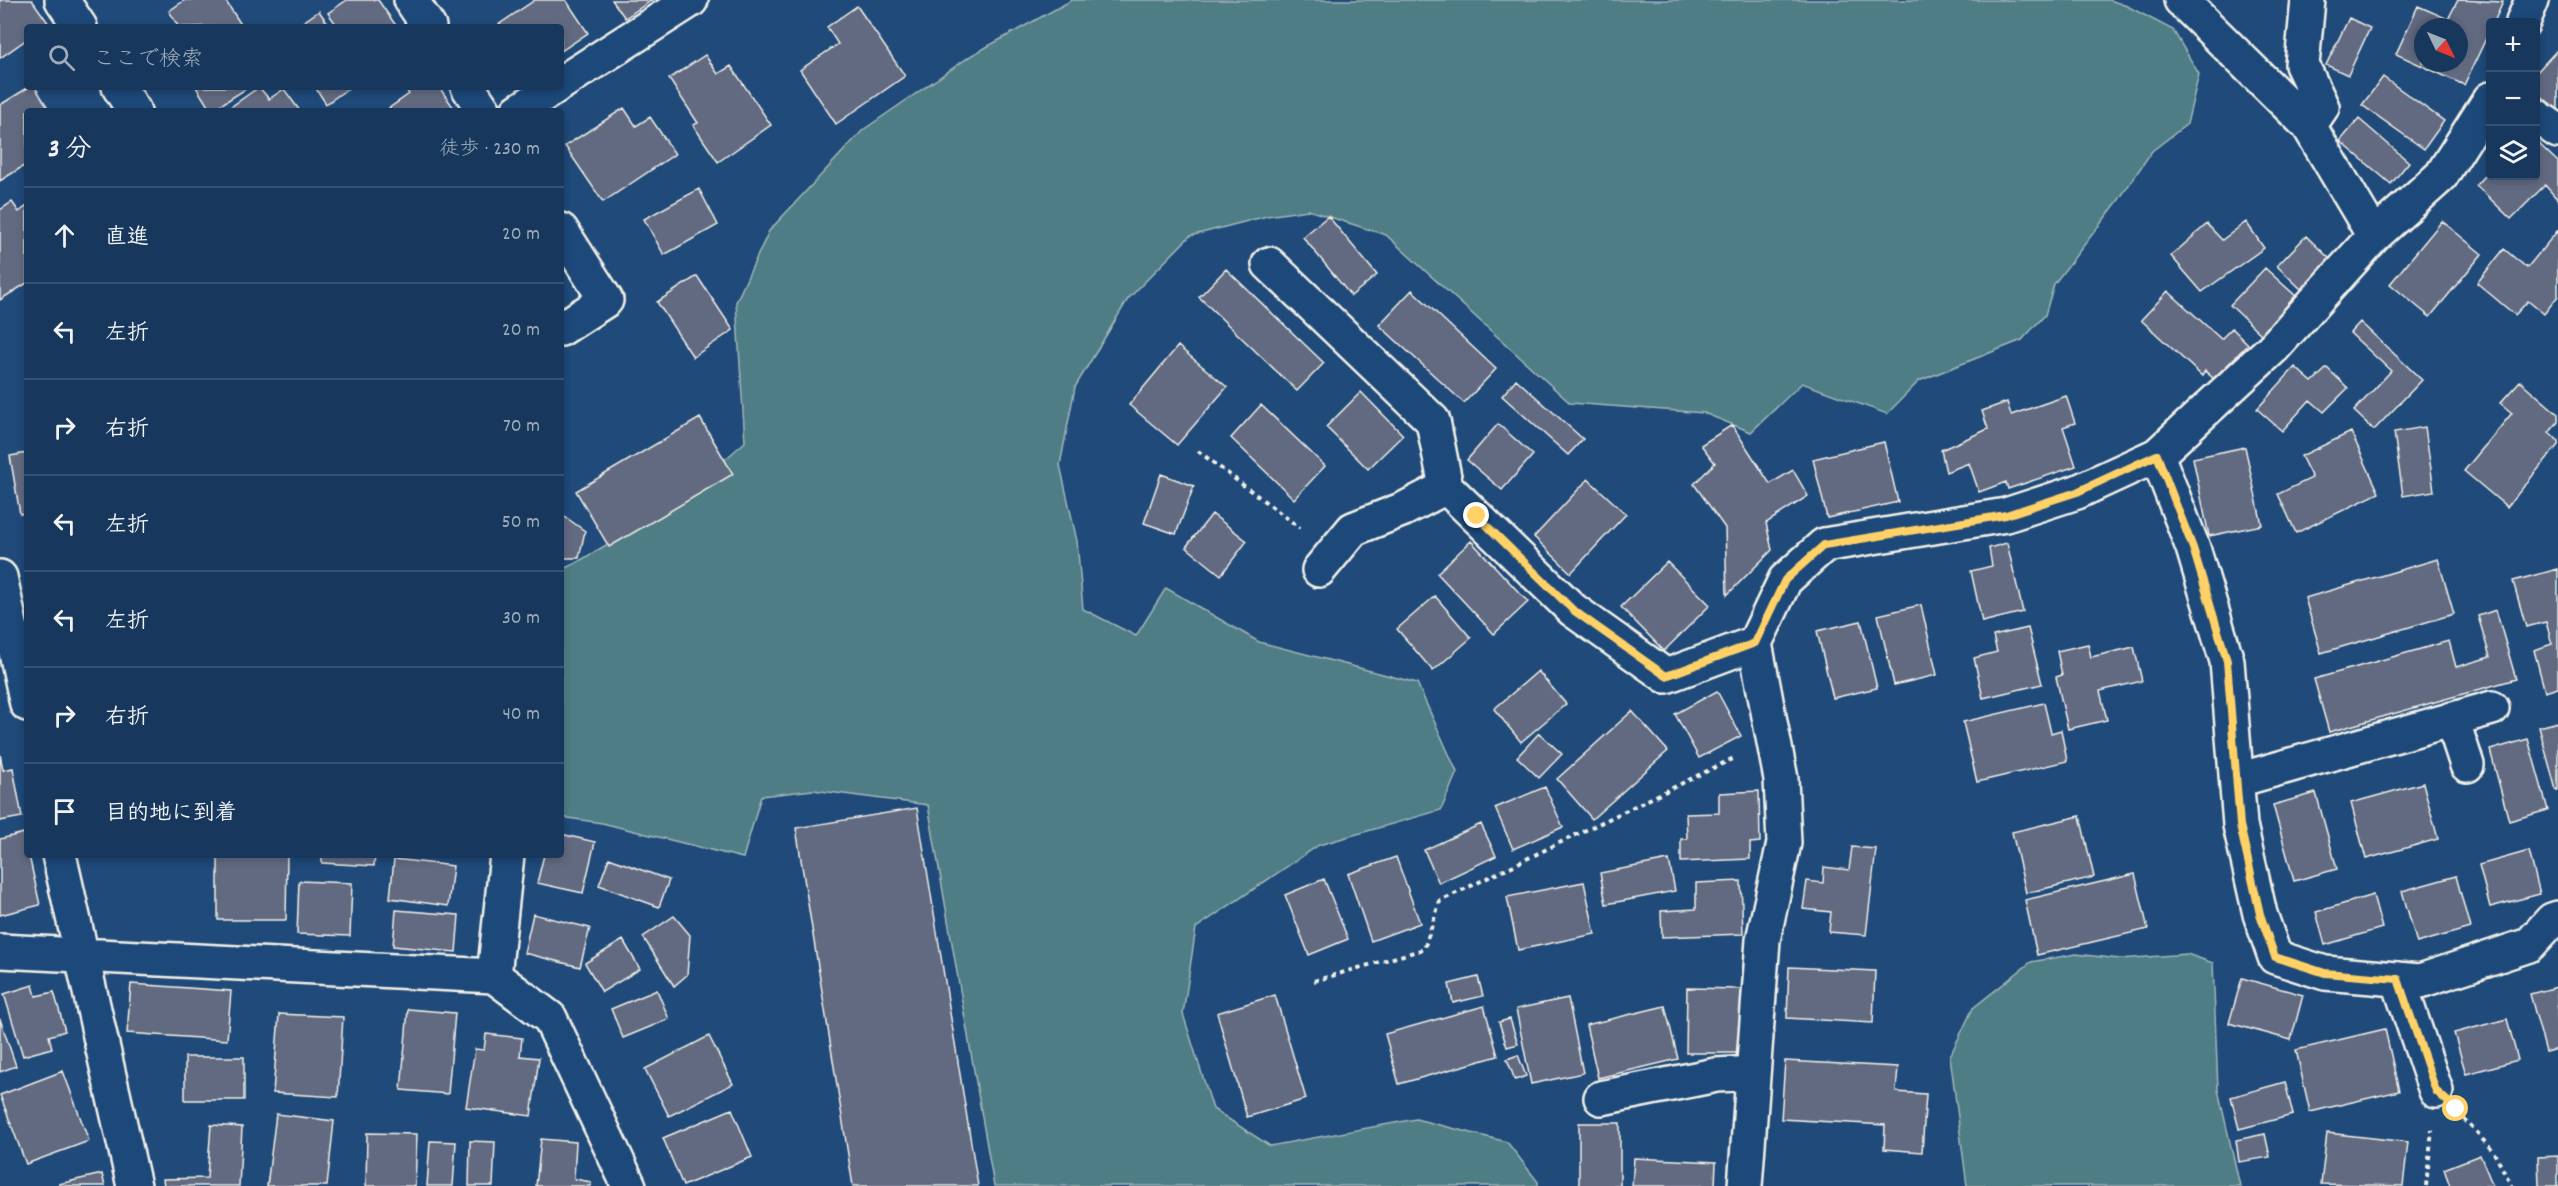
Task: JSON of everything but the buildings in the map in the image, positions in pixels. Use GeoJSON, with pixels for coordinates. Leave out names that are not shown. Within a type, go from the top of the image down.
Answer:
{"type":"FeatureCollection","features":[{"type":"Feature","properties":{"kind":"street"},"geometry":{"type":"LineString","coordinates":[[62,0],[78,24]]}},
{"type":"Feature","properties":{"kind":"street"},"geometry":{"type":"LineString","coordinates":[[411,0],[427,24]]}},
{"type":"Feature","properties":{"kind":"street"},"geometry":{"type":"LineString","coordinates":[[564,81],[691,0]]}},
{"type":"Feature","properties":{"kind":"street"},"geometry":{"type":"LineString","coordinates":[[2181,0],[2309,126],[2374,236]]}},
{"type":"Feature","properties":{"kind":"street"},"geometry":{"type":"LineString","coordinates":[[2308,0],[2302,64],[2322,107],[2309,126]]}},
{"type":"Feature","properties":{"kind":"street"},"geometry":{"type":"LineString","coordinates":[[2525,18],[2532,0]]}},
{"type":"Feature","properties":{"kind":"street"},"geometry":{"type":"LineString","coordinates":[[121,90],[132,108]]}},
{"type":"Feature","properties":{"kind":"street"},"geometry":{"type":"LineString","coordinates":[[470,90],[482,108]]}},
{"type":"Feature","properties":{"kind":"street"},"geometry":{"type":"LineString","coordinates":[[523,108],[550,90]]}},
{"type":"Feature","properties":{"kind":"street"},"geometry":{"type":"LineString","coordinates":[[1745,1186],[1763,940],[1784,843],[1781,779],[1755,643],[1785,580],[1824,545],[2006,515],[2077,492],[2157,455],[2274,347],[2374,236],[2441,176],[2486,105]]}},
{"type":"Feature","properties":{"kind":"street"},"geometry":{"type":"LineString","coordinates":[[2540,119],[2558,131]]}},
{"type":"Feature","properties":{"kind":"street"},"geometry":{"type":"LineString","coordinates":[[564,235],[606,300],[564,327]]}},
{"type":"Feature","properties":{"kind":"street"},"geometry":{"type":"LineString","coordinates":[[1269,264],[1433,421],[1446,487],[1573,610],[1666,676],[1755,643]]}},
{"type":"Feature","properties":{"kind":"street"},"geometry":{"type":"LineString","coordinates":[[2157,455],[2193,548],[2227,661],[2240,825],[2260,914],[2275,957],[2325,973],[2420,981],[2529,945],[2552,920],[2558,918]]}},
{"type":"Feature","properties":{"kind":"street"},"geometry":{"type":"LineString","coordinates":[[1326,562],[1353,529],[1404,509],[1446,487]]}},
{"type":"Feature","properties":{"kind":"street"},"geometry":{"type":"LineString","coordinates":[[0,577],[24,690]]}},
{"type":"Feature","properties":{"kind":"street"},"geometry":{"type":"LineString","coordinates":[[2238,780],[2492,708]]}},
{"type":"Feature","properties":{"kind":"street"},"geometry":{"type":"LineString","coordinates":[[2451,719],[2467,765]]}},
{"type":"Feature","properties":{"kind":"street"},"geometry":{"type":"LineString","coordinates":[[60,858],[134,1186]]}},
{"type":"Feature","properties":{"kind":"street"},"geometry":{"type":"LineString","coordinates":[[494,976],[507,858]]}},
{"type":"Feature","properties":{"kind":"street"},"geometry":{"type":"LineString","coordinates":[[0,951],[494,976],[550,1018],[629,1186]]}},
{"type":"Feature","properties":{"kind":"street"},"geometry":{"type":"LineString","coordinates":[[2398,979],[2436,1091]]}},
{"type":"Feature","properties":{"kind":"street"},"geometry":{"type":"LineString","coordinates":[[1602,1098],[1716,1075],[1753,1072]]}},
{"type":"Feature","properties":{"kind":"path"},"geometry":{"type":"LineString","coordinates":[[1198,451],[1326,562]]}},
{"type":"Feature","properties":{"kind":"path"},"geometry":{"type":"LineString","coordinates":[[1314,981],[1424,949],[1440,901],[1773,739]]}},
{"type":"Feature","properties":{"kind":"path"},"geometry":{"type":"LineString","coordinates":[[2426,1186],[2436,1091]]}},
{"type":"Feature","properties":{"kind":"path"},"geometry":{"type":"LineString","coordinates":[[2436,1091],[2493,1151],[2512,1186]]}},
{"type":"Feature","properties":{"kind":"green space"},"geometry":{"type":"Polygon","coordinates":[[[1072,0],[2110,0],[2127,6],[2173,30],[2199,74],[2187,124],[2152,151],[2118,201],[2054,284],[2045,315],[2022,340],[1919,381],[1887,414],[1802,383],[1751,432],[1704,413],[1570,403],[1386,235],[1308,210],[1267,216],[1190,236],[1128,299],[1075,387],[1060,465],[1077,541],[1083,609],[1136,636],[1166,588],[1259,642],[1417,683],[1457,772],[1441,810],[1319,845],[1196,928],[1183,1014],[1213,1109],[1270,1146],[1416,1119],[1507,1142],[1538,1182],[1538,1186],[994,1186],[928,805],[813,790],[761,796],[743,858],[602,823],[564,817],[564,569],[670,507],[745,442],[736,302],[769,231],[863,130],[972,55],[1072,0]]]}},
{"type":"Feature","properties":{"kind":"green space"},"geometry":{"type":"Polygon","coordinates":[[[2076,954],[2120,959],[2187,954],[2213,963],[2218,1090],[2240,1186],[1967,1186],[1950,1056],[1973,1008],[2031,962],[2076,954]]]}},
{"type":"Feature","properties":{"kind":"route"},"geometry":{"type":"LineString","coordinates":[[1477,516],[1573,610],[1666,676],[1755,643],[1785,580],[1824,545],[2006,515],[2077,492],[2157,455],[2193,548],[2227,661],[2240,825],[2260,914],[2275,957],[2325,973],[2398,979],[2436,1091],[2456,1109]]}}]}
